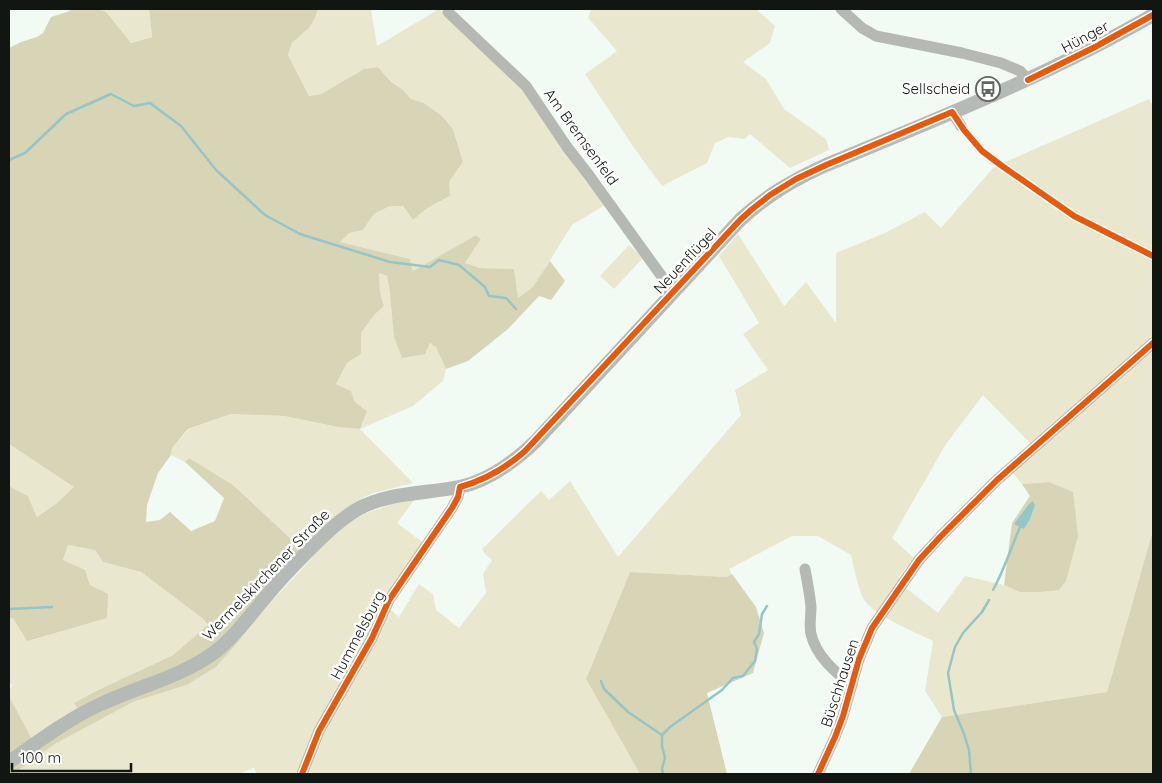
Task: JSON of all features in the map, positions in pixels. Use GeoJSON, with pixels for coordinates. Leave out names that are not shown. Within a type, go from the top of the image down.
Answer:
{"type":"FeatureCollection","features":[{"type":"Feature","properties":{"kind":"main road","name":"Hünger"},"geometry":{"type":"LineString","coordinates":[[1028,80],[1153,15]]}},
{"type":"Feature","properties":{"kind":"main road","name":"Neuenflügel"},"geometry":{"type":"LineString","coordinates":[[419,492],[471,484],[506,466],[525,451],[740,220],[778,190],[807,173],[1028,80]]}},
{"type":"Feature","properties":{"kind":"main road","name":"Wermelskirchener Straße"},"geometry":{"type":"LineString","coordinates":[[9,762],[51,732],[89,710],[182,671],[209,656],[239,629],[296,563],[326,533],[346,517],[361,507],[396,496],[419,492]]}},
{"type":"Feature","properties":{"kind":"street"},"geometry":{"type":"LineString","coordinates":[[841,9],[862,28],[876,36],[962,53],[1001,63],[1020,71],[1028,80]]}},
{"type":"Feature","properties":{"kind":"street","name":"Am Bremsenfeld"},"geometry":{"type":"LineString","coordinates":[[448,12],[526,86],[567,147],[668,285],[671,294]]}},
{"type":"Feature","properties":{"kind":"street"},"geometry":{"type":"LineString","coordinates":[[952,112],[961,126]]}},
{"type":"Feature","properties":{"kind":"street","name":"Büschhausen"},"geometry":{"type":"LineString","coordinates":[[818,774],[844,716],[866,639],[878,617],[919,560],[997,480],[1153,343]]}},
{"type":"Feature","properties":{"kind":"street","name":"Hummelsburg"},"geometry":{"type":"LineString","coordinates":[[302,774],[320,731],[372,638],[385,609],[395,591],[448,515],[458,497],[460,486]]}},
{"type":"Feature","properties":{"kind":"street","name":"Büschhausen"},"geometry":{"type":"LineString","coordinates":[[805,569],[811,605],[811,633],[814,643],[828,664],[838,675],[852,685]]}},
{"type":"Feature","properties":{"kind":"green space"},"geometry":{"type":"Polygon","coordinates":[[[99,9],[149,9],[152,37],[131,43],[106,13],[99,9]]]}},
{"type":"Feature","properties":{"kind":"green space"},"geometry":{"type":"Polygon","coordinates":[[[318,9],[371,9],[377,46],[439,9],[523,89],[605,205],[572,225],[532,289],[518,299],[513,270],[480,268],[465,263],[481,239],[476,235],[413,271],[410,259],[339,242],[349,233],[363,230],[374,214],[390,206],[403,206],[413,220],[426,209],[449,197],[449,182],[463,162],[453,129],[442,116],[424,103],[411,99],[402,89],[391,82],[378,67],[364,69],[321,94],[309,96],[288,55],[292,43],[309,28],[318,9]]]}},
{"type":"Feature","properties":{"kind":"green space"},"geometry":{"type":"Polygon","coordinates":[[[591,9],[756,9],[775,26],[770,43],[743,62],[766,79],[784,109],[826,139],[829,150],[790,168],[750,134],[745,139],[729,137],[715,143],[707,163],[662,186],[585,74],[617,51],[588,18],[591,9]]]}},
{"type":"Feature","properties":{"kind":"green space"},"geometry":{"type":"Polygon","coordinates":[[[1149,99],[1153,106],[1153,337],[1031,444],[983,395],[946,444],[892,538],[914,558],[899,577],[906,588],[938,613],[965,576],[1004,585],[1020,592],[1049,482],[1022,484],[1012,472],[1153,347],[1153,530],[1107,692],[942,717],[925,691],[933,641],[893,622],[866,603],[860,591],[851,555],[818,536],[792,536],[729,569],[732,574],[727,577],[630,572],[586,679],[640,774],[257,774],[254,768],[238,774],[13,774],[55,744],[133,702],[187,685],[216,667],[272,601],[312,558],[233,485],[189,458],[185,462],[171,455],[172,448],[189,429],[231,414],[284,416],[338,427],[360,429],[413,483],[370,494],[359,500],[367,513],[392,504],[415,499],[397,523],[425,544],[388,607],[399,617],[419,584],[433,594],[436,610],[459,628],[486,593],[483,574],[492,560],[482,549],[541,491],[549,500],[570,481],[618,557],[741,415],[735,390],[768,370],[743,334],[759,323],[719,256],[738,234],[784,306],[806,282],[836,323],[836,253],[885,233],[925,212],[941,228],[994,167],[1149,99]]]}},
{"type":"Feature","properties":{"kind":"green space"},"geometry":{"type":"Polygon","coordinates":[[[629,245],[643,258],[614,289],[600,276],[629,245]]]}},
{"type":"Feature","properties":{"kind":"green space"},"geometry":{"type":"Polygon","coordinates":[[[379,273],[387,276],[390,293],[430,343],[436,346],[446,369],[443,381],[413,406],[360,429],[367,411],[355,402],[351,391],[336,384],[347,363],[361,354],[361,333],[374,315],[384,306],[380,292],[379,273]]]}},
{"type":"Feature","properties":{"kind":"green space"},"geometry":{"type":"Polygon","coordinates":[[[9,444],[75,487],[37,517],[28,496],[9,486],[9,444]]]}},
{"type":"Feature","properties":{"kind":"green space"},"geometry":{"type":"Polygon","coordinates":[[[68,545],[95,550],[103,562],[141,572],[202,618],[208,626],[173,655],[74,703],[79,711],[33,741],[9,696],[9,689],[12,686],[9,681],[9,619],[90,585],[85,570],[63,560],[68,545]]]}},
{"type":"Feature","properties":{"kind":"shaded area"},"geometry":{"type":"Polygon","coordinates":[[[73,9],[99,9],[106,12],[131,43],[152,37],[149,9],[318,9],[309,28],[292,43],[288,55],[309,96],[321,94],[364,69],[378,67],[391,82],[402,89],[411,99],[424,103],[442,116],[453,129],[463,162],[449,182],[450,196],[426,209],[413,220],[403,206],[390,206],[374,214],[363,230],[349,233],[340,242],[410,259],[413,271],[476,235],[481,239],[465,263],[480,268],[514,269],[518,298],[532,288],[550,261],[565,281],[551,300],[539,296],[508,329],[468,361],[446,369],[436,347],[430,343],[425,354],[402,358],[394,337],[387,276],[379,273],[380,292],[384,306],[374,315],[361,333],[361,354],[347,363],[336,384],[351,391],[355,402],[367,411],[360,429],[338,427],[284,416],[231,414],[188,429],[172,448],[171,455],[158,473],[147,505],[146,522],[160,520],[170,512],[191,531],[215,521],[224,498],[185,462],[189,458],[233,485],[302,549],[240,622],[206,654],[79,711],[74,703],[173,655],[208,625],[202,618],[141,572],[103,562],[95,550],[68,545],[63,560],[85,570],[90,585],[108,594],[107,618],[27,641],[13,618],[9,619],[9,486],[28,496],[37,517],[57,503],[74,487],[9,444],[9,48],[37,37],[43,33],[51,17],[73,9]]]}},
{"type":"Feature","properties":{"kind":"shaded area"},"geometry":{"type":"Polygon","coordinates":[[[1049,482],[1073,492],[1078,536],[1066,581],[1059,590],[1020,592],[1004,585],[1012,523],[1030,496],[1022,484],[1049,482]]]}},
{"type":"Feature","properties":{"kind":"shaded area"},"geometry":{"type":"Polygon","coordinates":[[[1153,530],[1153,774],[909,774],[942,717],[1107,692],[1153,530]]]}},
{"type":"Feature","properties":{"kind":"shaded area"},"geometry":{"type":"Polygon","coordinates":[[[630,572],[727,577],[732,574],[756,607],[764,633],[753,673],[707,693],[727,774],[640,774],[586,679],[630,572]]]}},
{"type":"Feature","properties":{"kind":"shaded area"},"geometry":{"type":"Polygon","coordinates":[[[243,636],[216,667],[187,685],[133,702],[55,744],[13,774],[9,774],[9,767],[83,718],[211,661],[243,636]]]}},
{"type":"Feature","properties":{"kind":"shaded area"},"geometry":{"type":"Polygon","coordinates":[[[9,696],[33,741],[9,758],[9,696]]]}},
{"type":"Feature","properties":{"kind":"water"},"geometry":{"type":"Polygon","coordinates":[[[1033,501],[1035,505],[1024,529],[1014,524],[1029,504],[1033,501]]]}},
{"type":"Feature","properties":{"kind":"waterway"},"geometry":{"type":"LineString","coordinates":[[9,160],[25,153],[66,114],[111,94],[134,106],[150,103],[181,126],[216,170],[265,215],[300,234],[390,262],[430,267],[439,260],[459,265],[485,287],[489,296],[506,298],[516,309]]}},
{"type":"Feature","properties":{"kind":"waterway"},"geometry":{"type":"LineString","coordinates":[[993,590],[1020,527]]}},
{"type":"Feature","properties":{"kind":"waterway"},"geometry":{"type":"LineString","coordinates":[[971,774],[969,750],[954,710],[948,673],[955,647],[963,633],[982,612],[989,600]]}},
{"type":"Feature","properties":{"kind":"waterway"},"geometry":{"type":"LineString","coordinates":[[663,774],[662,769],[665,758],[662,735],[670,727],[722,690],[733,678],[743,676],[755,661],[757,649],[754,642],[759,634],[762,614],[767,606]]}},
{"type":"Feature","properties":{"kind":"waterway"},"geometry":{"type":"LineString","coordinates":[[9,609],[52,607]]}},
{"type":"Feature","properties":{"kind":"waterway"},"geometry":{"type":"LineString","coordinates":[[601,681],[604,689],[628,712],[662,735]]}},
{"type":"Feature","properties":{"kind":"cycle path"},"geometry":{"type":"LineString","coordinates":[[1028,80],[1093,48],[1153,15]]}},
{"type":"Feature","properties":{"kind":"cycle path"},"geometry":{"type":"LineString","coordinates":[[302,774],[319,731],[372,638],[389,600],[452,508],[458,497],[460,487],[495,473],[525,451],[740,220],[770,195],[796,179],[952,112],[982,151],[1002,166],[1074,216],[1153,256]]}},
{"type":"Feature","properties":{"kind":"cycle path"},"geometry":{"type":"LineString","coordinates":[[818,774],[843,716],[859,659],[872,628],[919,560],[997,480],[1153,343]]}},
{"type":"Feature","properties":{"kind":"place","name":"Sellscheid"},"geometry":{"type":"Point","coordinates":[988,89]}}]}
